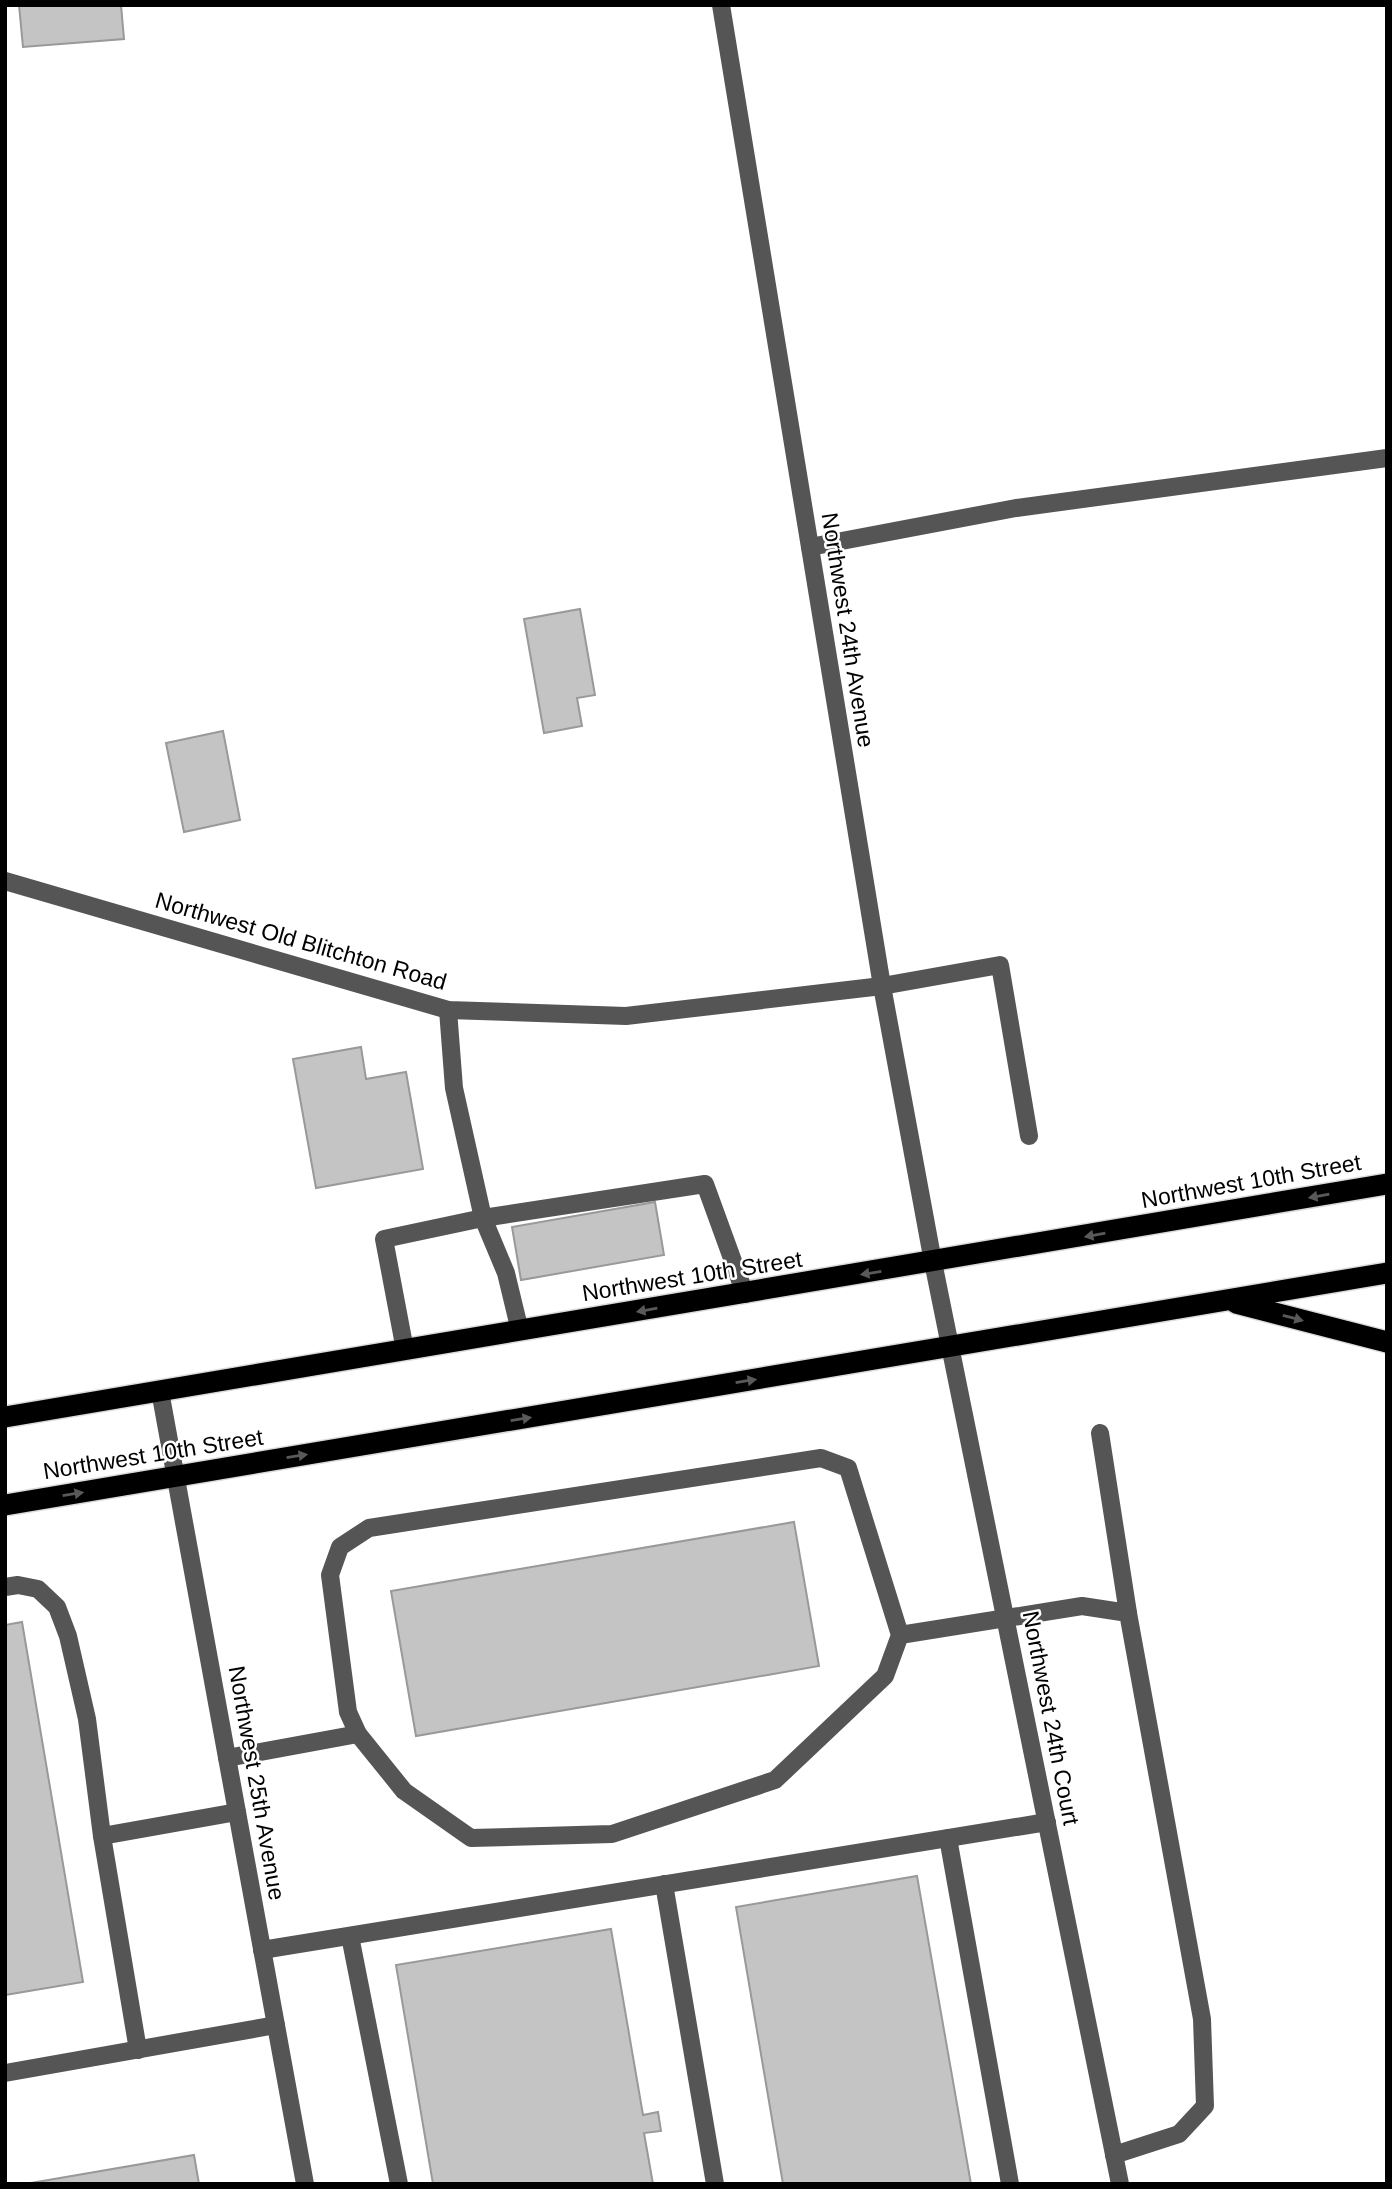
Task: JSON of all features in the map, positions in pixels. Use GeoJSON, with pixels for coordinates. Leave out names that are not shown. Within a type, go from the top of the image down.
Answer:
{"type":"FeatureCollection","features":[{"type":"Feature","properties":{"kind":"highway","name":"Northwest 10th Street"},"geometry":{"type":"LineString","coordinates":[[5,1417],[1387,1184]]}},
{"type":"Feature","properties":{"kind":"highway","name":"Northwest 10th Street"},"geometry":{"type":"LineString","coordinates":[[5,1505],[1387,1273]]}},
{"type":"Feature","properties":{"kind":"highway"},"geometry":{"type":"LineString","coordinates":[[1227,1300],[1387,1342]]}},
{"type":"Feature","properties":{"kind":"street","name":"Northwest 24th Avenue"},"geometry":{"type":"LineString","coordinates":[[721,5],[882,986],[933,1262]]}},
{"type":"Feature","properties":{"kind":"street"},"geometry":{"type":"LineString","coordinates":[[810,547],[1016,508],[1387,458]]}},
{"type":"Feature","properties":{"kind":"street","name":"Northwest Old Blitchton Road"},"geometry":{"type":"LineString","coordinates":[[5,881],[448,1010],[626,1016],[882,986],[1000,965],[1030,1136]]}},
{"type":"Feature","properties":{"kind":"street"},"geometry":{"type":"LineString","coordinates":[[448,1010],[454,1088],[484,1218],[506,1273],[520,1331]]}},
{"type":"Feature","properties":{"kind":"street"},"geometry":{"type":"LineString","coordinates":[[405,1350],[384,1238],[484,1218],[705,1184],[745,1294]]}},
{"type":"Feature","properties":{"kind":"street","name":"Northwest 24th Court"},"geometry":{"type":"LineString","coordinates":[[933,1262],[1120,2184]]}},
{"type":"Feature","properties":{"kind":"street","name":"Northwest 25th Avenue"},"geometry":{"type":"LineString","coordinates":[[160,1391],[305,2184]]}},
{"type":"Feature","properties":{"kind":"street"},"geometry":{"type":"LineString","coordinates":[[1100,1433],[1128,1613],[1202,2019],[1205,2106],[1179,2134],[1114,2155]]}},
{"type":"Feature","properties":{"kind":"street"},"geometry":{"type":"LineString","coordinates":[[821,1458],[848,1468],[900,1635],[885,1676],[775,1780],[612,1834],[471,1838],[404,1791],[358,1734],[348,1712],[330,1575],[340,1547],[369,1528],[821,1458]]}},
{"type":"Feature","properties":{"kind":"street"},"geometry":{"type":"LineString","coordinates":[[5,1587],[18,1585],[38,1589],[57,1607],[68,1636],[87,1719],[102,1836],[138,2050]]}},
{"type":"Feature","properties":{"kind":"street"},"geometry":{"type":"LineString","coordinates":[[900,1635],[1006,1621],[1082,1606],[1128,1613]]}},
{"type":"Feature","properties":{"kind":"street"},"geometry":{"type":"LineString","coordinates":[[227,1758],[358,1734]]}},
{"type":"Feature","properties":{"kind":"street"},"geometry":{"type":"LineString","coordinates":[[102,1836],[237,1812]]}},
{"type":"Feature","properties":{"kind":"street"},"geometry":{"type":"LineString","coordinates":[[262,1950],[1047,1822]]}},
{"type":"Feature","properties":{"kind":"street"},"geometry":{"type":"LineString","coordinates":[[948,1838],[1010,2184]]}},
{"type":"Feature","properties":{"kind":"street"},"geometry":{"type":"LineString","coordinates":[[664,1884],[715,2184]]}},
{"type":"Feature","properties":{"kind":"street"},"geometry":{"type":"LineString","coordinates":[[350,1936],[399,2184]]}},
{"type":"Feature","properties":{"kind":"street"},"geometry":{"type":"LineString","coordinates":[[5,2073],[276,2025]]}},
{"type":"Feature","properties":{"kind":"building"},"geometry":{"type":"Polygon","coordinates":[[[19,5],[121,5],[124,39],[23,47],[19,5]]]}},
{"type":"Feature","properties":{"kind":"building"},"geometry":{"type":"Polygon","coordinates":[[[580,609],[595,695],[577,698],[582,726],[544,733],[524,619],[580,609]]]}},
{"type":"Feature","properties":{"kind":"building"},"geometry":{"type":"Polygon","coordinates":[[[223,731],[240,820],[184,832],[166,743],[223,731]]]}},
{"type":"Feature","properties":{"kind":"building"},"geometry":{"type":"Polygon","coordinates":[[[361,1047],[366,1079],[406,1072],[423,1169],[316,1188],[293,1059],[361,1047]]]}},
{"type":"Feature","properties":{"kind":"building"},"geometry":{"type":"Polygon","coordinates":[[[655,1202],[664,1255],[521,1280],[512,1227],[655,1202]]]}},
{"type":"Feature","properties":{"kind":"building"},"geometry":{"type":"Polygon","coordinates":[[[794,1522],[819,1666],[416,1736],[391,1591],[794,1522]]]}},
{"type":"Feature","properties":{"kind":"building"},"geometry":{"type":"Polygon","coordinates":[[[22,1622],[83,1982],[5,1995],[5,1625],[22,1622]]]}},
{"type":"Feature","properties":{"kind":"building"},"geometry":{"type":"Polygon","coordinates":[[[917,1876],[971,2184],[783,2184],[736,1907],[917,1876]]]}},
{"type":"Feature","properties":{"kind":"building"},"geometry":{"type":"Polygon","coordinates":[[[611,1929],[643,2115],[658,2112],[661,2131],[644,2133],[653,2184],[433,2184],[396,1965],[611,1929]]]}},
{"type":"Feature","properties":{"kind":"building"},"geometry":{"type":"Polygon","coordinates":[[[194,2155],[199,2184],[25,2184],[194,2155]]]}}]}
